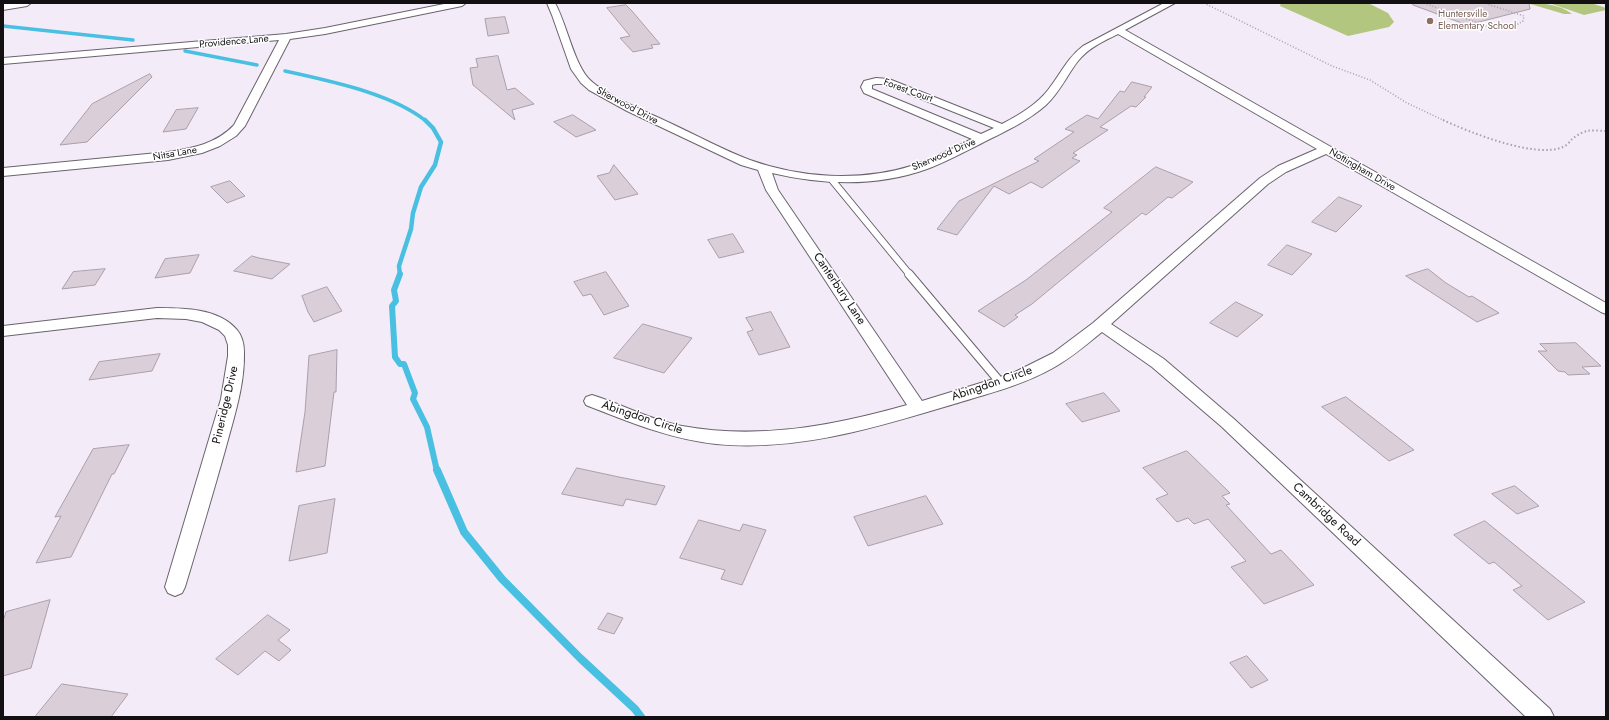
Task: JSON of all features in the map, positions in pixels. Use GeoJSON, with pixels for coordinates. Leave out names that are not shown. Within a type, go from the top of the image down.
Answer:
{"type":"FeatureCollection","features":[{"type":"Feature","properties":{"kind":"street"},"geometry":{"type":"LineString","coordinates":[[3,7],[27,3]]}},
{"type":"Feature","properties":{"kind":"street","name":"Providence Lane"},"geometry":{"type":"LineString","coordinates":[[3,61],[286,37],[325,31],[462,3]]}},
{"type":"Feature","properties":{"kind":"street","name":"Sherwood Drive"},"geometry":{"type":"LineString","coordinates":[[551,3],[557,15],[576,69],[584,81],[593,88],[631,110],[745,162],[764,169],[799,176],[832,180],[875,178],[915,169],[982,139],[1003,128],[1042,103],[1050,95],[1074,59],[1083,50],[1171,3]]}},
{"type":"Feature","properties":{"kind":"street","name":"Nottingham Drive"},"geometry":{"type":"LineString","coordinates":[[1118,30],[1606,309]]}},
{"type":"Feature","properties":{"kind":"street","name":"Nitsa Lane"},"geometry":{"type":"LineString","coordinates":[[3,172],[168,156],[194,152],[218,144],[232,135],[239,126],[286,37]]}},
{"type":"Feature","properties":{"kind":"street","name":"Forest Court"},"geometry":{"type":"LineString","coordinates":[[982,139],[868,91],[866,87],[868,83],[876,80],[885,81],[1003,128]]}},
{"type":"Feature","properties":{"kind":"street","name":"Abingdon Circle"},"geometry":{"type":"LineString","coordinates":[[592,401],[662,427],[711,436],[746,439],[790,438],[830,432],[880,420],[1000,382],[1037,368],[1059,357],[1101,324],[1264,181],[1282,169],[1326,149]]}},
{"type":"Feature","properties":{"kind":"street","name":"Canterbury Lane"},"geometry":{"type":"LineString","coordinates":[[764,169],[772,190],[918,408]]}},
{"type":"Feature","properties":{"kind":"street","name":"Pineridge Drive"},"geometry":{"type":"LineString","coordinates":[[3,332],[157,313],[182,313],[200,316],[214,321],[226,327],[231,333],[236,344],[236,359],[231,394],[206,486],[175,587]]}},
{"type":"Feature","properties":{"kind":"street","name":"Cambridge Road"},"geometry":{"type":"LineString","coordinates":[[1101,324],[1158,363],[1228,423],[1542,717]]}},
{"type":"Feature","properties":{"kind":"lane"},"geometry":{"type":"LineString","coordinates":[[832,180],[857,212],[1000,382]]}},
{"type":"Feature","properties":{"kind":"path"},"geometry":{"type":"LineString","coordinates":[[1204,3],[1332,66],[1370,80],[1407,103],[1430,115],[1493,140],[1533,149],[1551,149],[1563,147],[1583,131],[1606,131]]}},
{"type":"Feature","properties":{"kind":"path"},"geometry":{"type":"LineString","coordinates":[[1424,3],[1496,30],[1516,25],[1523,21],[1524,16],[1484,3]]}},
{"type":"Feature","properties":{"kind":"green space"},"geometry":{"type":"Polygon","coordinates":[[[1281,3],[1368,3],[1388,13],[1394,22],[1389,27],[1348,36],[1280,6],[1281,3]]]}},
{"type":"Feature","properties":{"kind":"green space"},"geometry":{"type":"Polygon","coordinates":[[[1527,3],[1556,6],[1572,14],[1564,14],[1527,3]]]}},
{"type":"Feature","properties":{"kind":"green space"},"geometry":{"type":"Polygon","coordinates":[[[1549,3],[1591,3],[1606,8],[1606,10],[1584,15],[1549,3]]]}},
{"type":"Feature","properties":{"kind":"building"},"geometry":{"type":"Polygon","coordinates":[[[1413,3],[1529,3],[1530,9],[1467,25],[1413,5],[1413,3]]]}},
{"type":"Feature","properties":{"kind":"building"},"geometry":{"type":"Polygon","coordinates":[[[626,5],[660,44],[651,45],[653,48],[633,52],[620,38],[630,36],[607,8],[626,5]]]}},
{"type":"Feature","properties":{"kind":"building"},"geometry":{"type":"Polygon","coordinates":[[[505,17],[509,33],[488,36],[485,19],[505,17]]]}},
{"type":"Feature","properties":{"kind":"building"},"geometry":{"type":"Polygon","coordinates":[[[498,56],[507,90],[515,88],[534,104],[512,110],[515,120],[473,85],[470,68],[478,67],[476,59],[498,56]]]}},
{"type":"Feature","properties":{"kind":"building"},"geometry":{"type":"Polygon","coordinates":[[[150,74],[152,77],[87,142],[60,145],[92,104],[150,74]]]}},
{"type":"Feature","properties":{"kind":"building"},"geometry":{"type":"Polygon","coordinates":[[[1132,82],[1152,87],[1144,97],[1146,97],[1136,107],[1131,106],[1100,127],[1108,130],[1073,153],[1077,155],[1072,158],[1080,161],[1042,188],[1031,182],[1009,194],[994,186],[957,235],[937,229],[959,201],[1039,161],[1034,159],[1074,132],[1065,129],[1087,115],[1098,119],[1120,91],[1124,92],[1132,82]]]}},
{"type":"Feature","properties":{"kind":"building"},"geometry":{"type":"Polygon","coordinates":[[[198,108],[186,129],[163,132],[176,110],[198,108]]]}},
{"type":"Feature","properties":{"kind":"building"},"geometry":{"type":"Polygon","coordinates":[[[573,115],[596,130],[576,137],[554,122],[573,115]]]}},
{"type":"Feature","properties":{"kind":"building"},"geometry":{"type":"Polygon","coordinates":[[[614,165],[638,194],[615,200],[597,176],[609,173],[614,165]]]}},
{"type":"Feature","properties":{"kind":"building"},"geometry":{"type":"Polygon","coordinates":[[[1156,167],[1193,182],[1172,198],[1168,197],[1146,215],[1142,213],[1032,304],[1015,315],[1018,317],[1004,327],[978,311],[1026,280],[1112,212],[1104,208],[1156,167]]]}},
{"type":"Feature","properties":{"kind":"building"},"geometry":{"type":"Polygon","coordinates":[[[230,181],[245,196],[227,203],[211,187],[230,181]]]}},
{"type":"Feature","properties":{"kind":"building"},"geometry":{"type":"Polygon","coordinates":[[[1339,197],[1362,206],[1336,232],[1312,222],[1339,197]]]}},
{"type":"Feature","properties":{"kind":"building"},"geometry":{"type":"Polygon","coordinates":[[[733,234],[744,252],[719,258],[708,240],[733,234]]]}},
{"type":"Feature","properties":{"kind":"building"},"geometry":{"type":"Polygon","coordinates":[[[1287,245],[1312,254],[1292,275],[1268,265],[1287,245]]]}},
{"type":"Feature","properties":{"kind":"building"},"geometry":{"type":"Polygon","coordinates":[[[199,255],[190,273],[155,278],[165,259],[199,255]]]}},
{"type":"Feature","properties":{"kind":"building"},"geometry":{"type":"Polygon","coordinates":[[[252,256],[290,264],[272,279],[234,271],[252,256]]]}},
{"type":"Feature","properties":{"kind":"building"},"geometry":{"type":"Polygon","coordinates":[[[105,269],[95,285],[62,289],[73,272],[105,269]]]}},
{"type":"Feature","properties":{"kind":"building"},"geometry":{"type":"Polygon","coordinates":[[[1428,269],[1446,283],[1469,297],[1472,296],[1499,313],[1477,322],[1406,276],[1428,269]]]}},
{"type":"Feature","properties":{"kind":"building"},"geometry":{"type":"Polygon","coordinates":[[[606,272],[629,306],[604,315],[591,294],[583,296],[574,282],[606,272]]]}},
{"type":"Feature","properties":{"kind":"building"},"geometry":{"type":"Polygon","coordinates":[[[327,287],[342,311],[314,322],[308,312],[302,296],[327,287]]]}},
{"type":"Feature","properties":{"kind":"building"},"geometry":{"type":"Polygon","coordinates":[[[1236,302],[1263,315],[1237,337],[1210,323],[1236,302]]]}},
{"type":"Feature","properties":{"kind":"building"},"geometry":{"type":"Polygon","coordinates":[[[771,312],[790,347],[759,355],[747,332],[753,330],[746,318],[771,312]]]}},
{"type":"Feature","properties":{"kind":"building"},"geometry":{"type":"Polygon","coordinates":[[[643,324],[692,338],[664,373],[614,358],[643,324]]]}},
{"type":"Feature","properties":{"kind":"building"},"geometry":{"type":"Polygon","coordinates":[[[1576,343],[1601,366],[1582,367],[1590,374],[1568,375],[1565,372],[1558,371],[1538,351],[1547,351],[1540,344],[1576,343]]]}},
{"type":"Feature","properties":{"kind":"building"},"geometry":{"type":"Polygon","coordinates":[[[337,350],[336,392],[334,392],[325,466],[296,472],[305,412],[309,356],[337,350]]]}},
{"type":"Feature","properties":{"kind":"building"},"geometry":{"type":"Polygon","coordinates":[[[160,354],[152,371],[89,380],[99,362],[160,354]]]}},
{"type":"Feature","properties":{"kind":"building"},"geometry":{"type":"Polygon","coordinates":[[[1104,393],[1120,411],[1082,422],[1066,404],[1104,393]]]}},
{"type":"Feature","properties":{"kind":"building"},"geometry":{"type":"Polygon","coordinates":[[[1346,397],[1414,450],[1389,461],[1322,407],[1346,397]]]}},
{"type":"Feature","properties":{"kind":"building"},"geometry":{"type":"Polygon","coordinates":[[[129,445],[114,474],[112,474],[71,557],[36,563],[61,516],[55,517],[93,449],[129,445]]]}},
{"type":"Feature","properties":{"kind":"building"},"geometry":{"type":"Polygon","coordinates":[[[1187,451],[1230,493],[1222,496],[1230,504],[1226,505],[1271,554],[1281,550],[1314,585],[1264,604],[1231,567],[1246,561],[1208,519],[1194,524],[1188,518],[1177,522],[1156,499],[1168,494],[1143,468],[1187,451]]]}},
{"type":"Feature","properties":{"kind":"building"},"geometry":{"type":"Polygon","coordinates":[[[577,468],[665,486],[656,505],[626,499],[623,506],[562,494],[577,468]]]}},
{"type":"Feature","properties":{"kind":"building"},"geometry":{"type":"Polygon","coordinates":[[[1515,486],[1539,506],[1517,514],[1492,494],[1515,486]]]}},
{"type":"Feature","properties":{"kind":"building"},"geometry":{"type":"Polygon","coordinates":[[[926,496],[943,524],[868,546],[854,517],[926,496]]]}},
{"type":"Feature","properties":{"kind":"building"},"geometry":{"type":"Polygon","coordinates":[[[335,499],[327,553],[289,561],[299,506],[335,499]]]}},
{"type":"Feature","properties":{"kind":"building"},"geometry":{"type":"Polygon","coordinates":[[[699,520],[740,531],[743,524],[766,530],[742,585],[721,579],[725,570],[680,558],[699,520]]]}},
{"type":"Feature","properties":{"kind":"building"},"geometry":{"type":"Polygon","coordinates":[[[1485,521],[1585,602],[1548,620],[1513,590],[1522,586],[1494,562],[1489,564],[1454,535],[1485,521]]]}},
{"type":"Feature","properties":{"kind":"building"},"geometry":{"type":"Polygon","coordinates":[[[50,600],[31,668],[3,676],[3,621],[6,612],[50,600]]]}},
{"type":"Feature","properties":{"kind":"building"},"geometry":{"type":"Polygon","coordinates":[[[608,613],[623,618],[614,634],[598,629],[608,613]]]}},
{"type":"Feature","properties":{"kind":"building"},"geometry":{"type":"Polygon","coordinates":[[[268,615],[290,630],[278,640],[291,650],[279,661],[265,651],[238,675],[216,659],[268,615]]]}},
{"type":"Feature","properties":{"kind":"building"},"geometry":{"type":"Polygon","coordinates":[[[1247,656],[1268,680],[1251,688],[1230,663],[1247,656]]]}},
{"type":"Feature","properties":{"kind":"building"},"geometry":{"type":"Polygon","coordinates":[[[62,684],[128,694],[111,717],[35,717],[62,684]]]}},
{"type":"Feature","properties":{"kind":"waterway"},"geometry":{"type":"LineString","coordinates":[[3,26],[133,40]]}},
{"type":"Feature","properties":{"kind":"waterway"},"geometry":{"type":"LineString","coordinates":[[185,51],[257,65]]}},
{"type":"Feature","properties":{"kind":"waterway"},"geometry":{"type":"LineString","coordinates":[[285,71],[359,89],[412,111],[426,121]]}},
{"type":"Feature","properties":{"kind":"waterway"},"geometry":{"type":"LineString","coordinates":[[400,274],[399,266],[411,229],[413,213],[421,187],[435,165],[441,142],[433,128],[426,121]]}},
{"type":"Feature","properties":{"kind":"waterway"},"geometry":{"type":"LineString","coordinates":[[400,274],[394,290],[396,301],[392,306],[395,357],[400,364],[404,364],[415,393],[413,399],[427,427],[437,471]]}},
{"type":"Feature","properties":{"kind":"waterway"},"geometry":{"type":"LineString","coordinates":[[437,470],[464,532],[502,579],[580,658],[635,709],[641,717]]}},
{"type":"Feature","properties":{"kind":"place","name":"Huntersville Elementary School"},"geometry":{"type":"Point","coordinates":[1430,21]}}]}
